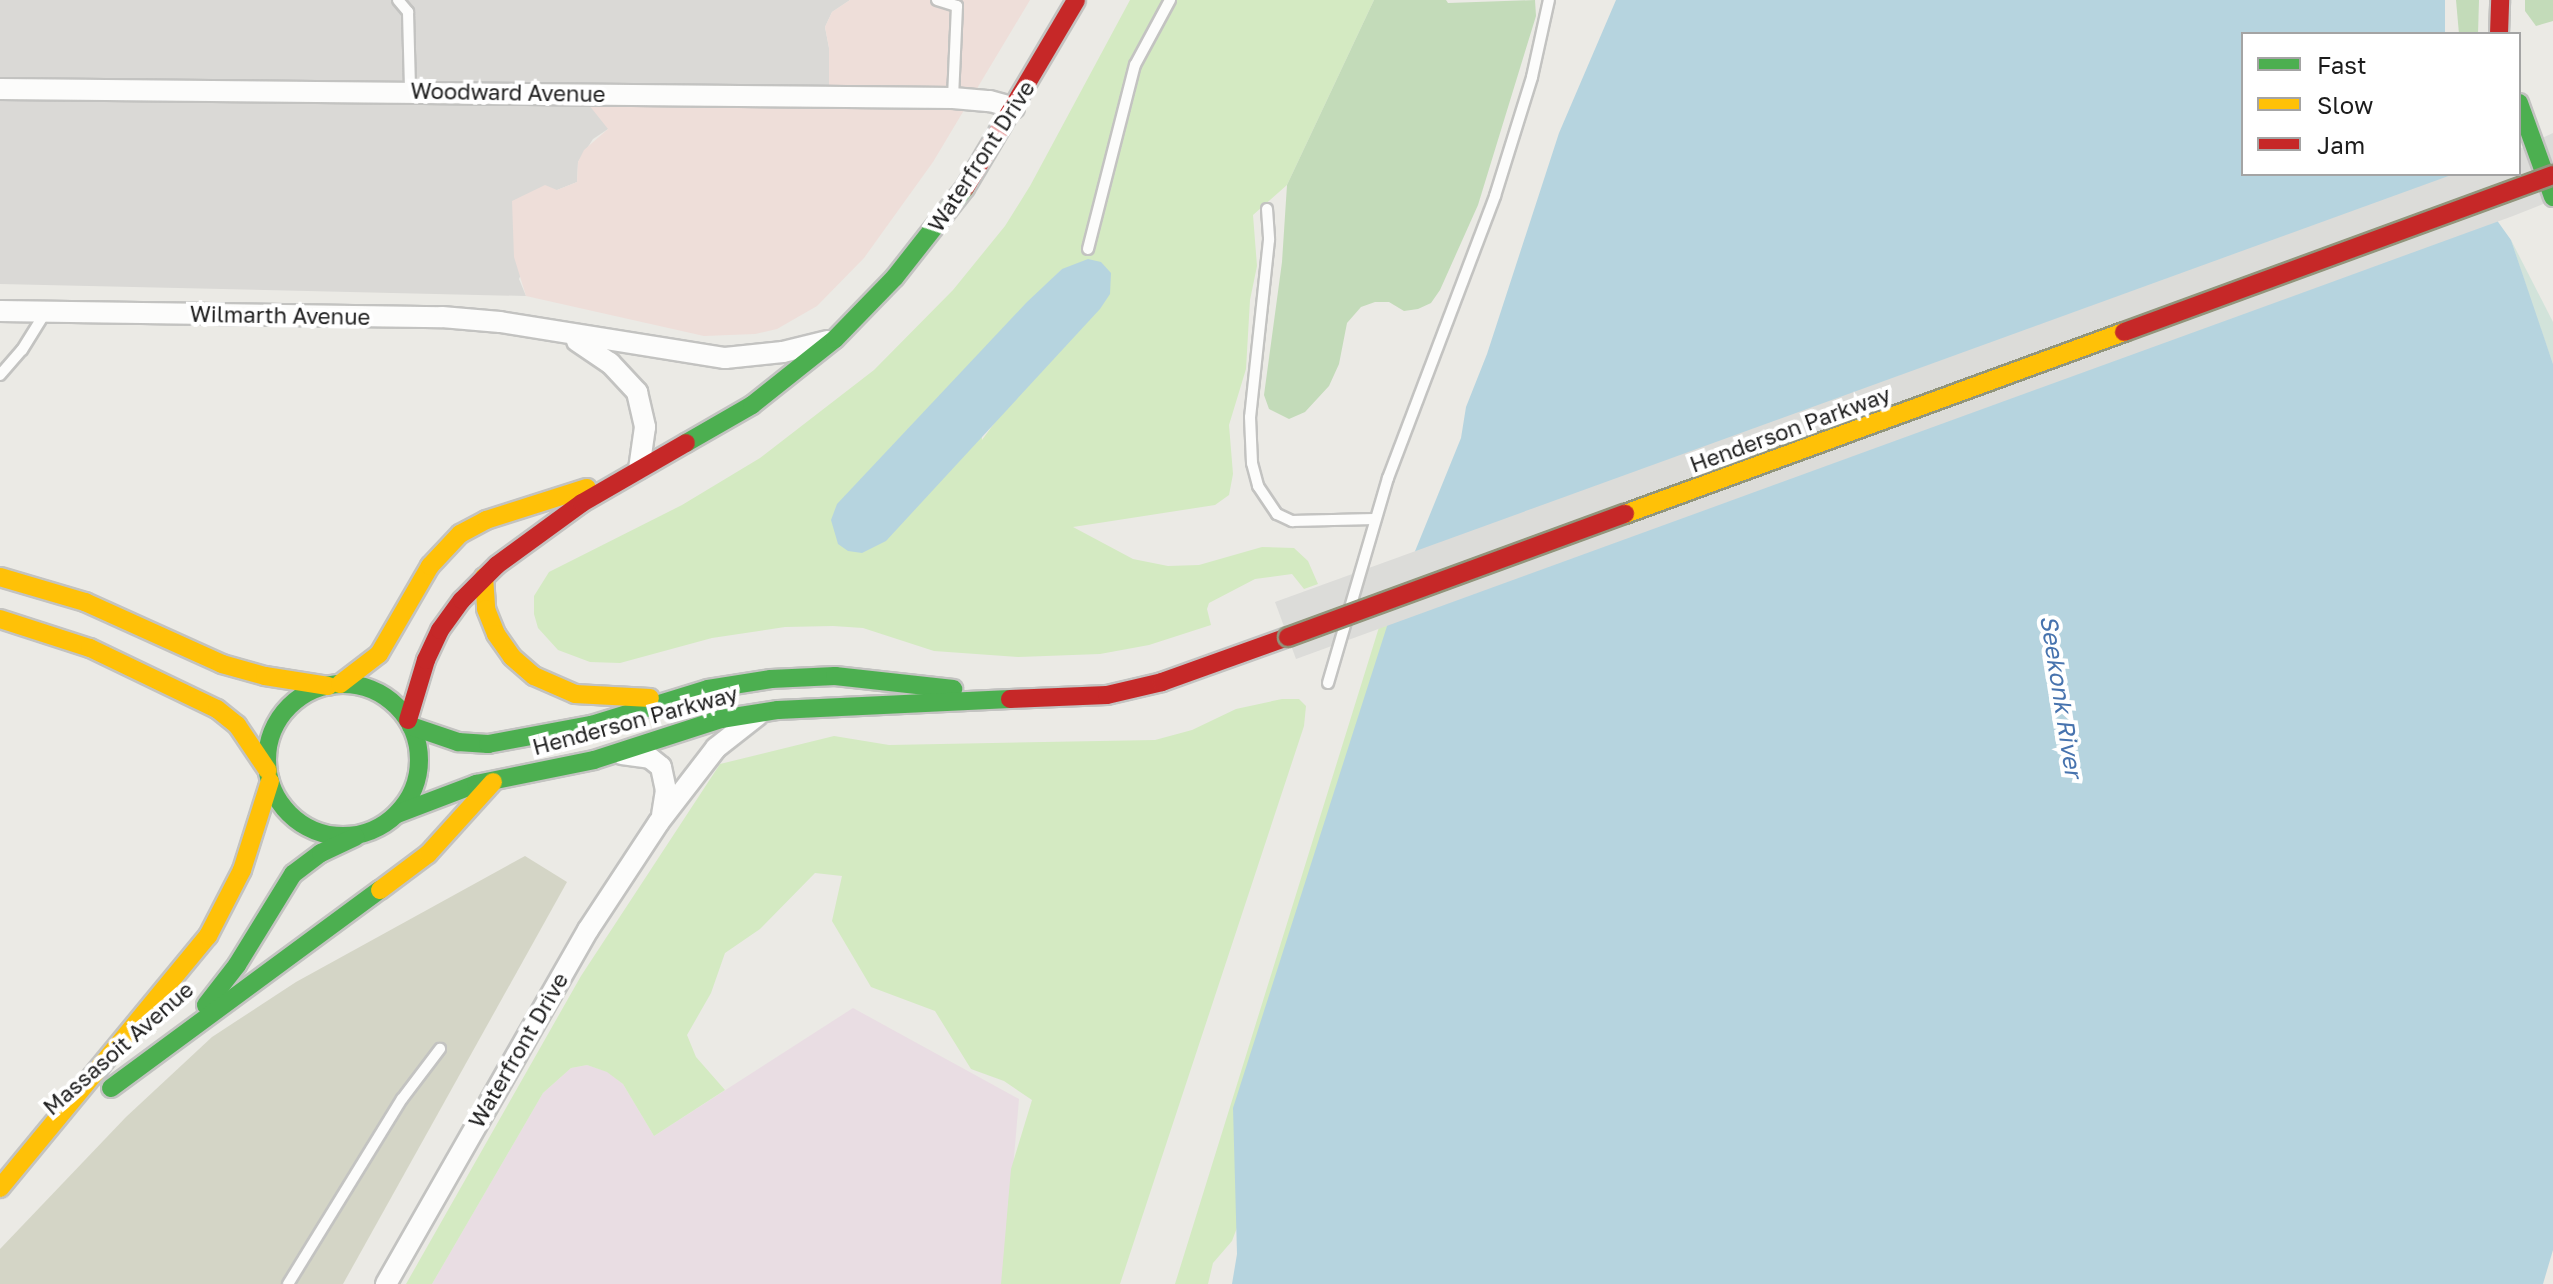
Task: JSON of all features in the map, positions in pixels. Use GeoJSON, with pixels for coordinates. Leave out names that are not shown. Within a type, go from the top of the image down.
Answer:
{"type":"FeatureCollection","features":[{"type":"Feature","properties":{"kind":"main road","name":"Waterfront Drive"},"geometry":{"type":"LineString","coordinates":[[410,723],[426,660],[440,630],[484,577],[538,533],[639,469],[697,440],[752,405],[835,339],[932,234],[976,172],[1076,0]]}},
{"type":"Feature","properties":{"kind":"main road"},"geometry":{"type":"LineString","coordinates":[[2499,32],[2500,0]]}},
{"type":"Feature","properties":{"kind":"main road"},"geometry":{"type":"LineString","coordinates":[[2521,109],[2553,197]]}},
{"type":"Feature","properties":{"kind":"main road","name":"Henderson Parkway"},"geometry":{"type":"LineString","coordinates":[[363,833],[397,814],[496,779],[612,754],[708,723],[764,712],[1037,700],[1134,690],[1288,637],[2553,175]]}},
{"type":"Feature","properties":{"kind":"main road","name":"Waterfront Drive"},"geometry":{"type":"LineString","coordinates":[[334,685],[379,654],[430,566],[460,534],[486,520],[639,469]]}},
{"type":"Feature","properties":{"kind":"main road","name":"Henderson Parkway"},"geometry":{"type":"LineString","coordinates":[[0,577],[85,602],[222,664],[265,676],[377,692],[397,706],[410,723],[458,742],[488,744],[591,725],[686,695],[747,682],[814,676],[858,678],[1037,700]]}},
{"type":"Feature","properties":{"kind":"main road"},"geometry":{"type":"LineString","coordinates":[[484,577],[486,609],[496,634],[512,657],[534,676],[562,689],[594,697],[686,695]]}},
{"type":"Feature","properties":{"kind":"main road"},"geometry":{"type":"LineString","coordinates":[[0,619],[90,648],[217,709],[245,735],[284,809],[303,825],[334,836],[363,833]]}},
{"type":"Feature","properties":{"kind":"main road"},"geometry":{"type":"LineString","coordinates":[[269,776],[271,735],[284,712],[305,695],[334,685]]}},
{"type":"Feature","properties":{"kind":"main road"},"geometry":{"type":"LineString","coordinates":[[397,814],[412,794],[419,769],[410,723]]}},
{"type":"Feature","properties":{"kind":"main road","name":"Massasoit Avenue"},"geometry":{"type":"LineString","coordinates":[[0,1188],[208,936],[242,870],[269,776]]}},
{"type":"Feature","properties":{"kind":"main road"},"geometry":{"type":"LineString","coordinates":[[111,1088],[428,854],[476,797],[496,779]]}},
{"type":"Feature","properties":{"kind":"main road","name":"Massasoit Avenue"},"geometry":{"type":"LineString","coordinates":[[27,1159],[176,1034],[216,993],[254,939],[293,874],[321,853],[363,833]]}},
{"type":"Feature","properties":{"kind":"street","name":"Woodward Avenue"},"geometry":{"type":"LineString","coordinates":[[0,89],[953,98],[990,101],[1014,108]]}},
{"type":"Feature","properties":{"kind":"street","name":"Wilmarth Avenue"},"geometry":{"type":"LineString","coordinates":[[0,311],[442,317],[500,322],[725,358],[783,352],[835,339]]}},
{"type":"Feature","properties":{"kind":"street","name":"Wilmarth Avenue"},"geometry":{"type":"LineString","coordinates":[[559,333],[599,354],[637,392],[645,427],[639,469]]}},
{"type":"Feature","properties":{"kind":"street","name":"Waterfront Drive"},"geometry":{"type":"LineString","coordinates":[[386,1284],[577,946],[659,822],[716,748],[764,712]]}},
{"type":"Feature","properties":{"kind":"street","name":"Waterfront Drive"},"geometry":{"type":"LineString","coordinates":[[612,754],[643,755],[661,767],[666,790],[659,822]]}},
{"type":"Feature","properties":{"kind":"lane"},"geometry":{"type":"LineString","coordinates":[[398,0],[408,12],[410,91]]}},
{"type":"Feature","properties":{"kind":"lane"},"geometry":{"type":"LineString","coordinates":[[937,0],[957,6],[953,98]]}},
{"type":"Feature","properties":{"kind":"lane"},"geometry":{"type":"LineString","coordinates":[[1088,249],[1135,65],[1170,0]]}},
{"type":"Feature","properties":{"kind":"lane"},"geometry":{"type":"LineString","coordinates":[[1328,683],[1374,519],[1495,196],[1532,77],[1549,0]]}},
{"type":"Feature","properties":{"kind":"lane"},"geometry":{"type":"LineString","coordinates":[[1267,209],[1268,260],[1250,417],[1252,463],[1258,486],[1271,508],[1292,521],[1374,519]]}},
{"type":"Feature","properties":{"kind":"lane"},"geometry":{"type":"LineString","coordinates":[[0,375],[22,350],[45,313]]}},
{"type":"Feature","properties":{"kind":"lane"},"geometry":{"type":"LineString","coordinates":[[288,1284],[402,1099],[440,1049]]}},
{"type":"Feature","properties":{"kind":"shaded area"},"geometry":{"type":"Polygon","coordinates":[[[0,0],[850,0],[832,12],[825,27],[829,48],[829,90],[608,129],[593,139],[578,162],[577,182],[557,190],[519,279],[526,296],[0,284],[0,0]]]}},
{"type":"Feature","properties":{"kind":"shaded area"},"geometry":{"type":"Polygon","coordinates":[[[850,0],[1030,0],[933,162],[864,258],[817,306],[777,329],[755,334],[704,336],[526,296],[514,257],[512,201],[545,185],[557,190],[577,182],[578,162],[584,150],[608,129],[589,105],[596,85],[829,89],[829,48],[825,27],[832,12],[850,0]]]}},
{"type":"Feature","properties":{"kind":"shaded area"},"geometry":{"type":"Polygon","coordinates":[[[2511,240],[2553,322],[2553,364],[2535,313],[2511,240]]]}},
{"type":"Feature","properties":{"kind":"shaded area"},"geometry":{"type":"Polygon","coordinates":[[[525,856],[567,882],[343,1284],[0,1284],[0,1249],[126,1117],[212,1037],[296,982],[525,856]]]}},
{"type":"Feature","properties":{"kind":"shaded area"},"geometry":{"type":"Polygon","coordinates":[[[853,1008],[1019,1099],[1003,1284],[432,1284],[543,1093],[571,1068],[587,1065],[608,1072],[623,1084],[654,1136],[853,1008]]]}},
{"type":"Feature","properties":{"kind":"green space"},"geometry":{"type":"Polygon","coordinates":[[[1130,0],[1374,0],[1287,185],[1253,215],[1257,266],[1250,300],[1246,369],[1229,425],[1233,474],[1229,495],[1215,505],[1073,527],[1133,559],[1168,566],[1199,565],[1262,547],[1294,548],[1308,561],[1318,584],[1304,589],[1292,574],[1255,579],[1209,603],[1207,609],[1211,625],[1149,645],[1100,654],[1018,657],[934,651],[863,628],[833,626],[785,627],[712,638],[620,663],[590,662],[558,650],[538,628],[534,614],[534,596],[549,572],[682,505],[760,458],[874,370],[953,290],[1005,226],[1030,186],[1130,0]],[[1062,269],[977,356],[982,440],[1004,410],[1062,269]]]}},
{"type":"Feature","properties":{"kind":"green space"},"geometry":{"type":"Polygon","coordinates":[[[1374,0],[1446,0],[1448,3],[1535,0],[1536,16],[1478,205],[1440,290],[1431,303],[1418,309],[1404,311],[1389,302],[1375,302],[1361,307],[1347,323],[1339,364],[1329,386],[1305,412],[1289,419],[1269,409],[1264,395],[1282,262],[1287,185],[1374,0]]]}},
{"type":"Feature","properties":{"kind":"green space"},"geometry":{"type":"Polygon","coordinates":[[[2456,0],[2479,0],[2478,32],[2459,32],[2456,0]]]}},
{"type":"Feature","properties":{"kind":"green space"},"geometry":{"type":"Polygon","coordinates":[[[2525,0],[2553,0],[2553,21],[2536,26],[2525,11],[2525,0]]]}},
{"type":"Feature","properties":{"kind":"green space"},"geometry":{"type":"Polygon","coordinates":[[[1409,617],[1238,1225],[1232,1241],[1213,1263],[1208,1284],[1175,1284],[1380,624],[1409,617]]]}},
{"type":"Feature","properties":{"kind":"green space"},"geometry":{"type":"Polygon","coordinates":[[[1282,699],[1299,699],[1306,706],[1304,726],[1120,1284],[1001,1284],[1011,1169],[1032,1100],[1004,1081],[971,1069],[935,1011],[871,987],[832,921],[842,876],[815,873],[760,929],[725,953],[711,993],[687,1035],[696,1057],[725,1090],[654,1136],[623,1084],[607,1072],[587,1065],[571,1068],[543,1093],[432,1284],[406,1284],[581,976],[720,764],[834,736],[889,745],[1155,740],[1192,730],[1236,709],[1282,699]]]}},
{"type":"Feature","properties":{"kind":"water","name":"Seekonk River"},"geometry":{"type":"Polygon","coordinates":[[[1616,0],[2445,0],[2445,32],[2241,32],[2241,176],[2478,176],[2491,212],[2511,240],[2553,364],[2553,1250],[2543,1284],[1232,1284],[1237,1254],[1233,1108],[1396,598],[1461,438],[1466,407],[1487,354],[1559,133],[1616,0]]]}},
{"type":"Feature","properties":{"kind":"water"},"geometry":{"type":"Polygon","coordinates":[[[1088,259],[1101,262],[1111,273],[1110,294],[1100,309],[886,541],[862,553],[848,551],[838,544],[831,520],[837,504],[1027,302],[1062,269],[1088,259]]]}},
{"type":"Feature","properties":{"kind":"pier"},"geometry":{"type":"Polygon","coordinates":[[[2553,133],[2553,200],[1296,659],[1275,602],[2448,176],[2521,176],[2521,148],[2553,133]]]}},
{"type":"Feature","properties":{"kind":"traffic: fast"},"geometry":{"type":"LineString","coordinates":[[2521,109],[2553,197]]}},
{"type":"Feature","properties":{"kind":"traffic: fast"},"geometry":{"type":"LineString","coordinates":[[686,443],[752,405],[835,339],[895,277],[965,188]]}},
{"type":"Feature","properties":{"kind":"traffic: fast"},"geometry":{"type":"LineString","coordinates":[[411,726],[458,742],[488,744],[591,725],[708,689],[771,679],[835,676],[953,689]]}},
{"type":"Feature","properties":{"kind":"traffic: fast"},"geometry":{"type":"LineString","coordinates":[[343,684],[372,690],[397,706],[413,731],[419,760],[413,789],[397,814],[372,830],[343,836],[314,830],[289,814],[273,789],[267,760],[273,731],[289,706],[314,690],[343,684]]}},
{"type":"Feature","properties":{"kind":"traffic: fast"},"geometry":{"type":"LineString","coordinates":[[397,814],[476,784],[594,760],[721,719],[778,710],[1010,699]]}},
{"type":"Feature","properties":{"kind":"traffic: fast"},"geometry":{"type":"LineString","coordinates":[[206,1005],[237,965],[293,874],[321,853],[355,837]]}},
{"type":"Feature","properties":{"kind":"traffic: fast"},"geometry":{"type":"LineString","coordinates":[[111,1088],[380,890]]}},
{"type":"Feature","properties":{"kind":"traffic: slow"},"geometry":{"type":"LineString","coordinates":[[1625,514],[2124,332]]}},
{"type":"Feature","properties":{"kind":"traffic: slow"},"geometry":{"type":"LineString","coordinates":[[340,684],[379,654],[430,566],[460,534],[486,520],[587,488]]}},
{"type":"Feature","properties":{"kind":"traffic: slow"},"geometry":{"type":"LineString","coordinates":[[0,577],[85,602],[222,664],[265,676],[328,686]]}},
{"type":"Feature","properties":{"kind":"traffic: slow"},"geometry":{"type":"LineString","coordinates":[[484,577],[486,609],[496,634],[512,657],[534,676],[575,694],[650,698]]}},
{"type":"Feature","properties":{"kind":"traffic: slow"},"geometry":{"type":"LineString","coordinates":[[0,619],[90,648],[217,709],[237,725],[268,771]]}},
{"type":"Feature","properties":{"kind":"traffic: slow"},"geometry":{"type":"LineString","coordinates":[[0,1188],[208,936],[242,870],[270,781]]}},
{"type":"Feature","properties":{"kind":"traffic: slow"},"geometry":{"type":"LineString","coordinates":[[380,890],[428,854],[493,782]]}},
{"type":"Feature","properties":{"kind":"traffic: jam"},"geometry":{"type":"LineString","coordinates":[[965,188],[1076,0]]}},
{"type":"Feature","properties":{"kind":"traffic: jam"},"geometry":{"type":"LineString","coordinates":[[2499,32],[2500,0]]}},
{"type":"Feature","properties":{"kind":"traffic: jam"},"geometry":{"type":"LineString","coordinates":[[2124,332],[2553,175]]}},
{"type":"Feature","properties":{"kind":"traffic: jam"},"geometry":{"type":"LineString","coordinates":[[408,720],[426,660],[440,630],[462,600],[497,565],[582,503],[686,443]]}},
{"type":"Feature","properties":{"kind":"traffic: jam"},"geometry":{"type":"LineString","coordinates":[[1288,637],[1625,514]]}},
{"type":"Feature","properties":{"kind":"traffic: jam"},"geometry":{"type":"LineString","coordinates":[[1010,699],[1107,695],[1162,682],[1288,637]]}}]}
